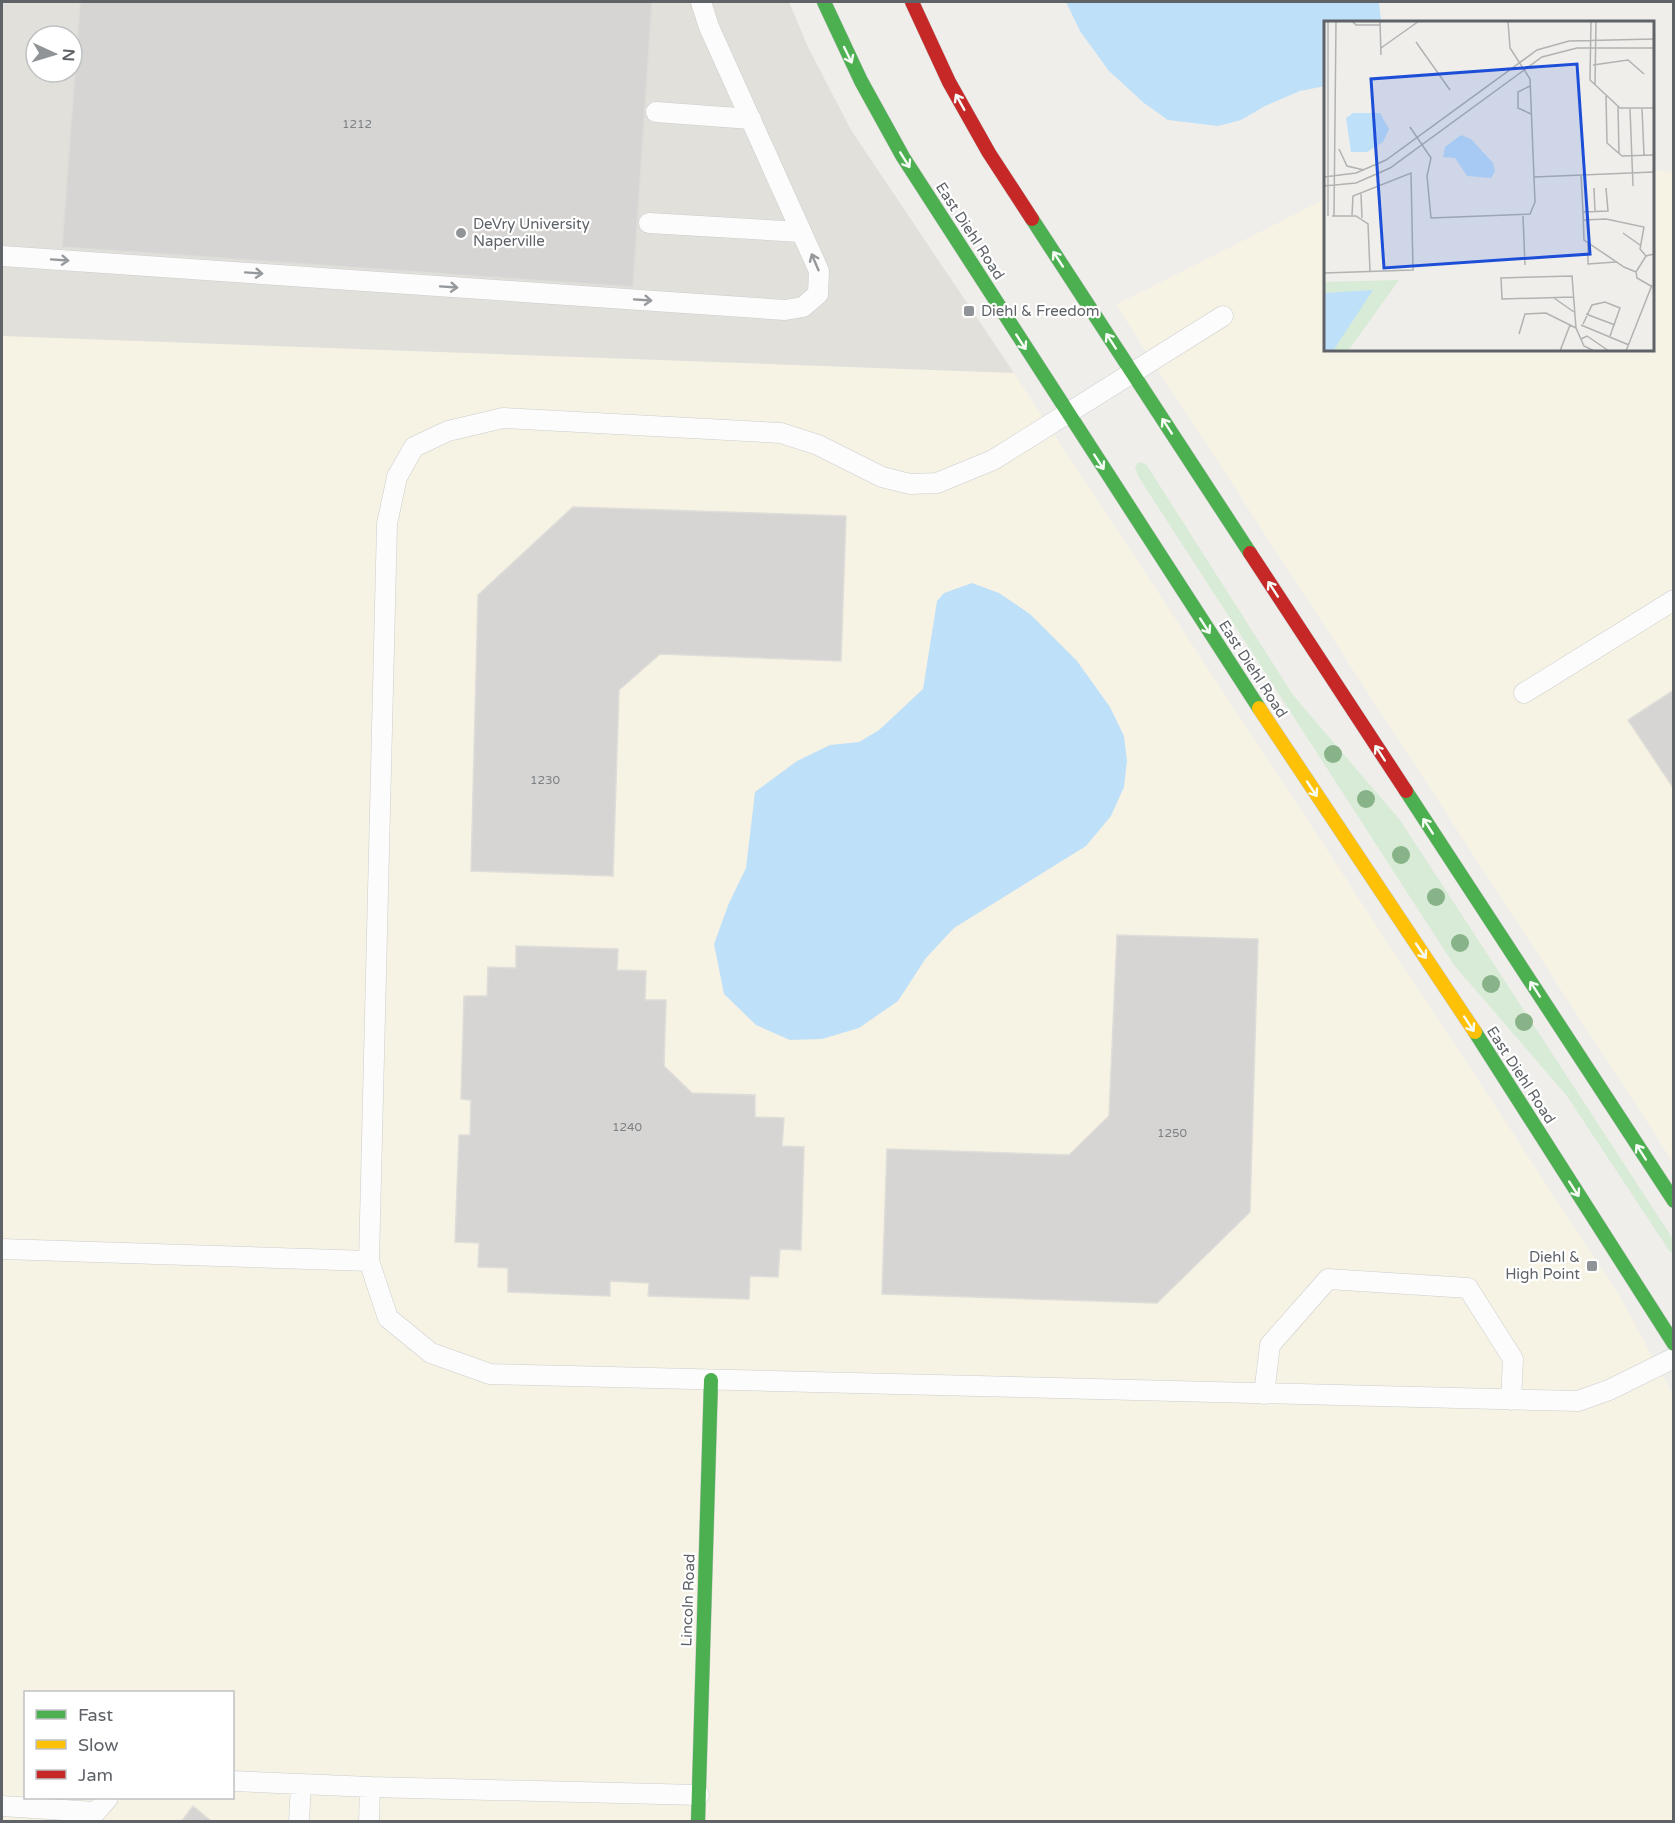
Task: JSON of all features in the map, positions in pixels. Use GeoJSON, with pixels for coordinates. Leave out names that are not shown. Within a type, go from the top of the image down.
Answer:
{"type":"FeatureCollection","features":[{"type":"Feature","properties":{"kind":"street","name":"East Diehl Road"},"geometry":{"type":"LineString","coordinates":[[825,2],[836,31],[875,110],[1067,413],[1284,747],[1438,975],[1674,1344]]}},
{"type":"Feature","properties":{"kind":"street"},"geometry":{"type":"LineString","coordinates":[[912,2],[949,82],[989,153],[1674,1201]]}},
{"type":"Feature","properties":{"kind":"street","name":"Lincoln Road"},"geometry":{"type":"LineString","coordinates":[[698,1821],[711,1380]]}},
{"type":"Feature","properties":{"kind":"lane"},"geometry":{"type":"LineString","coordinates":[[2,255],[785,310],[803,307],[818,294],[819,271],[709,27],[701,2]]}},
{"type":"Feature","properties":{"kind":"lane"},"geometry":{"type":"LineString","coordinates":[[656,112],[751,119]]}},
{"type":"Feature","properties":{"kind":"lane"},"geometry":{"type":"LineString","coordinates":[[649,223],[801,232]]}},
{"type":"Feature","properties":{"kind":"lane"},"geometry":{"type":"LineString","coordinates":[[1224,316],[993,460],[937,483],[910,484],[882,477],[818,445],[781,433],[502,418],[448,431],[414,447],[397,477],[387,524],[369,1261],[388,1318],[431,1353],[490,1374],[1578,1401],[1609,1390],[1674,1358]]}},
{"type":"Feature","properties":{"kind":"lane"},"geometry":{"type":"LineString","coordinates":[[1524,693],[1674,600]]}},
{"type":"Feature","properties":{"kind":"lane"},"geometry":{"type":"LineString","coordinates":[[2,1249],[369,1261]]}},
{"type":"Feature","properties":{"kind":"lane"},"geometry":{"type":"LineString","coordinates":[[1264,1394],[1270,1345],[1328,1280],[1468,1288],[1513,1359],[1511,1400]]}},
{"type":"Feature","properties":{"kind":"lane"},"geometry":{"type":"LineString","coordinates":[[234,1781],[370,1787],[699,1795]]}},
{"type":"Feature","properties":{"kind":"lane"},"geometry":{"type":"LineString","coordinates":[[299,1821],[300,1784]]}},
{"type":"Feature","properties":{"kind":"lane"},"geometry":{"type":"LineString","coordinates":[[369,1821],[370,1787]]}},
{"type":"Feature","properties":{"kind":"lane"},"geometry":{"type":"LineString","coordinates":[[2,1806],[97,1810]]}},
{"type":"Feature","properties":{"kind":"shaded area","name":"DeVry University Naperville"},"geometry":{"type":"Polygon","coordinates":[[[2,2],[789,2],[808,47],[851,130],[1014,373],[2,336],[2,2]]]}},
{"type":"Feature","properties":{"kind":"shaded area"},"geometry":{"type":"Polygon","coordinates":[[[1654,170],[1673,172],[1673,1162],[1116,305],[1324,200],[1324,351],[1654,351],[1654,170]]]}},
{"type":"Feature","properties":{"kind":"shaded area"},"geometry":{"type":"Polygon","coordinates":[[[2,336],[1014,373],[1619,1295],[1673,1395],[1673,1821],[2,1822],[2,336]]]}},
{"type":"Feature","properties":{"kind":"green space"},"geometry":{"type":"Polygon","coordinates":[[[1139,462],[1146,464],[1293,695],[1400,820],[1673,1239],[1673,1252],[1670,1252],[1567,1096],[1454,965],[1138,476],[1135,467],[1139,462]]]}},
{"type":"Feature","properties":{"kind":"water"},"geometry":{"type":"Polygon","coordinates":[[[1066,2],[1379,2],[1381,21],[1324,21],[1324,86],[1300,91],[1265,106],[1241,120],[1218,126],[1168,120],[1144,103],[1109,71],[1080,31],[1066,2]]]}},
{"type":"Feature","properties":{"kind":"water"},"geometry":{"type":"Polygon","coordinates":[[[972,583],[999,593],[1030,614],[1077,661],[1110,707],[1124,736],[1127,761],[1124,787],[1111,816],[1086,846],[954,928],[926,958],[898,1001],[859,1028],[822,1039],[790,1040],[756,1025],[724,994],[714,944],[729,903],[746,868],[755,792],[797,761],[830,745],[859,742],[879,730],[923,689],[937,601],[944,593],[972,583]]]}},
{"type":"Feature","properties":{"kind":"building"},"geometry":{"type":"Polygon","coordinates":[[[80,2],[652,2],[633,287],[62,247],[74,84],[84,84],[84,24],[78,24],[80,2]]]}},
{"type":"Feature","properties":{"kind":"building"},"geometry":{"type":"Polygon","coordinates":[[[573,507],[846,516],[841,661],[660,654],[619,690],[613,876],[471,871],[478,595],[573,507]]]}},
{"type":"Feature","properties":{"kind":"building"},"geometry":{"type":"Polygon","coordinates":[[[1674,690],[1674,789],[1628,720],[1674,690]]]}},
{"type":"Feature","properties":{"kind":"building"},"geometry":{"type":"Polygon","coordinates":[[[1117,935],[1258,939],[1250,1212],[1157,1303],[882,1294],[887,1149],[1069,1155],[1109,1116],[1117,935]]]}},
{"type":"Feature","properties":{"kind":"building"},"geometry":{"type":"Polygon","coordinates":[[[516,946],[618,949],[617,970],[646,971],[645,1000],[666,1000],[664,1066],[692,1093],[755,1095],[755,1117],[784,1118],[782,1146],[804,1147],[801,1250],[780,1249],[778,1277],[750,1276],[749,1299],[648,1296],[649,1283],[610,1281],[610,1296],[508,1292],[508,1268],[478,1267],[479,1243],[455,1242],[459,1135],[470,1135],[471,1100],[461,1099],[464,996],[487,996],[488,967],[516,968],[516,946]]]}},
{"type":"Feature","properties":{"kind":"building"},"geometry":{"type":"Polygon","coordinates":[[[193,1806],[212,1822],[181,1822],[193,1806]]]}},
{"type":"Feature","properties":{"kind":"traffic: fast"},"geometry":{"type":"LineString","coordinates":[[824,2],[861,81],[903,157],[1259,708]]}},
{"type":"Feature","properties":{"kind":"traffic: fast"},"geometry":{"type":"LineString","coordinates":[[1032,219],[1250,553]]}},
{"type":"Feature","properties":{"kind":"traffic: fast"},"geometry":{"type":"LineString","coordinates":[[1406,791],[1674,1201]]}},
{"type":"Feature","properties":{"kind":"traffic: fast"},"geometry":{"type":"LineString","coordinates":[[1475,1032],[1674,1344]]}},
{"type":"Feature","properties":{"kind":"traffic: fast"},"geometry":{"type":"LineString","coordinates":[[698,1822],[711,1380]]}},
{"type":"Feature","properties":{"kind":"traffic: slow"},"geometry":{"type":"LineString","coordinates":[[1259,708],[1475,1032]]}},
{"type":"Feature","properties":{"kind":"traffic: jam"},"geometry":{"type":"LineString","coordinates":[[912,2],[949,82],[989,153],[1032,219]]}},
{"type":"Feature","properties":{"kind":"traffic: jam"},"geometry":{"type":"LineString","coordinates":[[1250,553],[1406,791]]}},
{"type":"Feature","properties":{"kind":"place","name":"DeVry University Naperville"},"geometry":{"type":"Point","coordinates":[461,233]}},
{"type":"Feature","properties":{"kind":"place","name":"Diehl & Freedom"},"geometry":{"type":"Point","coordinates":[969,311]}},
{"type":"Feature","properties":{"kind":"place","name":"Diehl & High Point"},"geometry":{"type":"Point","coordinates":[1592,1266]}}]}
